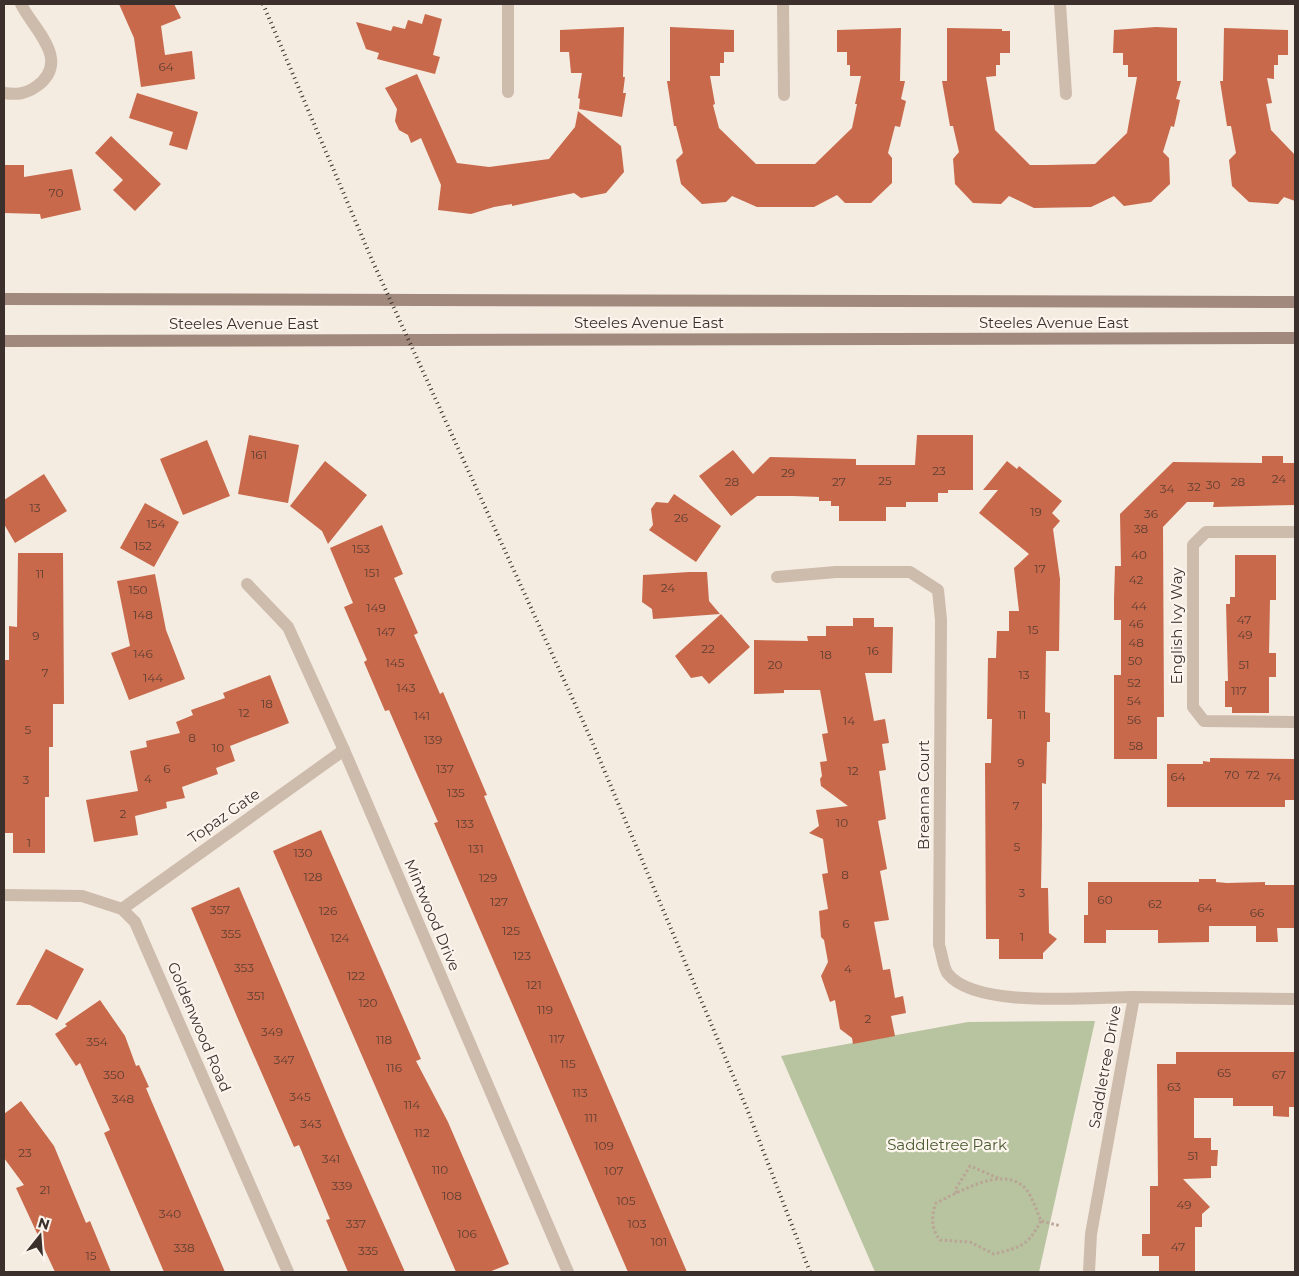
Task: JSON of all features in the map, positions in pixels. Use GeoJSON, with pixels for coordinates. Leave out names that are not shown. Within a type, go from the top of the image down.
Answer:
{"type":"FeatureCollection","features":[{"type":"Feature","properties":{"kind":"main road","name":"Steeles Avenue East"},"geometry":{"type":"LineString","coordinates":[[4,300],[1295,302]]}},
{"type":"Feature","properties":{"kind":"main road","name":"Steeles Avenue East"},"geometry":{"type":"LineString","coordinates":[[4,341],[1295,338]]}},
{"type":"Feature","properties":{"kind":"street"},"geometry":{"type":"LineString","coordinates":[[4,93],[15,95],[31,90],[44,80],[50,65],[50,49],[21,4]]}},
{"type":"Feature","properties":{"kind":"street"},"geometry":{"type":"LineString","coordinates":[[508,4],[508,92]]}},
{"type":"Feature","properties":{"kind":"street"},"geometry":{"type":"LineString","coordinates":[[783,4],[784,95]]}},
{"type":"Feature","properties":{"kind":"street"},"geometry":{"type":"LineString","coordinates":[[1060,4],[1066,94]]}},
{"type":"Feature","properties":{"kind":"street","name":"English Ivy Way"},"geometry":{"type":"LineString","coordinates":[[1295,532],[1206,532],[1193,545],[1193,707],[1204,721],[1295,722]]}},
{"type":"Feature","properties":{"kind":"street","name":"Breanna Court"},"geometry":{"type":"LineString","coordinates":[[777,577],[836,572],[910,572],[938,590],[941,620],[939,945],[948,974],[969,990],[1002,998],[1134,997]]}},
{"type":"Feature","properties":{"kind":"street","name":"Mintwood Drive"},"geometry":{"type":"LineString","coordinates":[[247,584],[288,628],[344,750],[568,1272]]}},
{"type":"Feature","properties":{"kind":"street","name":"Topaz Gate"},"geometry":{"type":"LineString","coordinates":[[122,909],[344,750]]}},
{"type":"Feature","properties":{"kind":"street"},"geometry":{"type":"LineString","coordinates":[[4,895],[82,896],[122,909]]}},
{"type":"Feature","properties":{"kind":"street","name":"Goldenwood Road"},"geometry":{"type":"LineString","coordinates":[[122,909],[135,922],[142,936],[288,1272]]}},
{"type":"Feature","properties":{"kind":"street","name":"Saddletree Drive"},"geometry":{"type":"LineString","coordinates":[[1089,1272],[1091,1234],[1134,997],[1295,999]]}},
{"type":"Feature","properties":{"kind":"path"},"geometry":{"type":"LineString","coordinates":[[957,1194],[954,1190],[970,1166],[999,1178]]}},
{"type":"Feature","properties":{"kind":"path"},"geometry":{"type":"LineString","coordinates":[[1041,1220],[1030,1240],[1012,1250],[994,1254],[970,1242],[940,1240],[934,1232],[933,1212],[936,1203],[990,1179],[1004,1178],[1026,1189],[1041,1220],[1061,1226]]}},
{"type":"Feature","properties":{"kind":"green space","name":"Saddletree Park"},"geometry":{"type":"Polygon","coordinates":[[[1095,1021],[1039,1272],[875,1272],[781,1056],[968,1022],[1095,1021]]]}},
{"type":"Feature","properties":{"kind":"building"},"geometry":{"type":"Polygon","coordinates":[[[119,4],[174,4],[181,18],[161,26],[165,55],[192,51],[195,79],[141,87],[134,38],[119,4]]]}},
{"type":"Feature","properties":{"kind":"building"},"geometry":{"type":"Polygon","coordinates":[[[425,14],[442,19],[433,55],[440,57],[435,74],[377,59],[379,53],[366,49],[356,22],[391,31],[393,26],[405,29],[408,20],[422,24],[425,14]]]}},
{"type":"Feature","properties":{"kind":"building"},"geometry":{"type":"Polygon","coordinates":[[[624,27],[623,77],[625,77],[623,93],[626,93],[622,117],[579,109],[580,99],[578,98],[582,73],[571,73],[569,52],[560,52],[560,30],[624,27]]]}},
{"type":"Feature","properties":{"kind":"building"},"geometry":{"type":"Polygon","coordinates":[[[670,27],[734,30],[734,52],[724,52],[724,63],[720,63],[720,76],[710,76],[715,104],[713,105],[719,128],[756,164],[815,164],[852,128],[861,76],[850,76],[850,65],[847,65],[847,52],[837,52],[837,30],[901,28],[900,81],[905,81],[901,99],[906,101],[900,127],[895,126],[888,153],[892,158],[892,183],[871,203],[845,203],[837,195],[814,207],[757,207],[732,196],[726,202],[702,204],[681,184],[676,160],[683,153],[676,126],[674,126],[667,81],[670,81],[670,27]]]}},
{"type":"Feature","properties":{"kind":"building"},"geometry":{"type":"Polygon","coordinates":[[[1156,27],[1177,28],[1177,81],[1181,81],[1176,99],[1180,100],[1174,127],[1171,126],[1163,152],[1169,158],[1170,184],[1151,202],[1124,206],[1114,196],[1091,207],[1034,208],[1009,196],[1001,204],[973,203],[955,184],[953,159],[959,152],[953,126],[950,126],[942,81],[947,81],[947,28],[1002,29],[1002,31],[1010,31],[1010,53],[1000,53],[1000,65],[996,65],[996,76],[986,77],[995,130],[1030,165],[1047,165],[1095,164],[1127,133],[1137,77],[1128,77],[1128,65],[1123,65],[1123,53],[1113,53],[1114,30],[1156,27]]]}},
{"type":"Feature","properties":{"kind":"building"},"geometry":{"type":"Polygon","coordinates":[[[1224,28],[1288,30],[1288,55],[1278,55],[1278,65],[1274,65],[1274,79],[1267,78],[1272,103],[1266,104],[1271,130],[1295,155],[1295,201],[1284,197],[1278,204],[1249,202],[1232,186],[1229,160],[1236,153],[1231,126],[1227,126],[1220,81],[1223,81],[1224,28]]]}},
{"type":"Feature","properties":{"kind":"building"},"geometry":{"type":"Polygon","coordinates":[[[417,74],[457,163],[489,167],[549,159],[575,127],[578,111],[621,146],[624,172],[606,193],[581,198],[574,193],[512,206],[512,204],[494,207],[471,214],[438,210],[441,185],[421,138],[411,143],[408,135],[399,130],[395,121],[397,109],[385,88],[417,74]]]}},
{"type":"Feature","properties":{"kind":"building"},"geometry":{"type":"Polygon","coordinates":[[[137,93],[198,112],[187,150],[169,145],[173,132],[129,118],[137,93]]]}},
{"type":"Feature","properties":{"kind":"building"},"geometry":{"type":"Polygon","coordinates":[[[111,136],[161,184],[135,211],[113,190],[123,180],[95,153],[111,136]]]}},
{"type":"Feature","properties":{"kind":"building"},"geometry":{"type":"Polygon","coordinates":[[[4,165],[24,165],[24,177],[72,169],[81,210],[41,219],[40,214],[4,213],[4,165]]]}},
{"type":"Feature","properties":{"kind":"building"},"geometry":{"type":"Polygon","coordinates":[[[249,435],[299,445],[288,503],[238,494],[249,435]]]}},
{"type":"Feature","properties":{"kind":"building"},"geometry":{"type":"Polygon","coordinates":[[[917,435],[973,435],[973,490],[948,490],[948,493],[938,493],[938,502],[906,502],[906,507],[886,507],[886,521],[839,521],[839,506],[831,506],[831,501],[819,501],[819,497],[793,496],[757,496],[731,516],[699,476],[733,450],[753,474],[770,457],[856,459],[856,465],[915,465],[917,435]]]}},
{"type":"Feature","properties":{"kind":"building"},"geometry":{"type":"Polygon","coordinates":[[[207,440],[230,496],[183,515],[160,459],[207,440]]]}},
{"type":"Feature","properties":{"kind":"building"},"geometry":{"type":"Polygon","coordinates":[[[1262,456],[1283,456],[1283,463],[1295,463],[1295,505],[1213,507],[1214,502],[1187,502],[1163,527],[1164,717],[1157,717],[1157,759],[1114,759],[1114,675],[1121,675],[1121,620],[1114,620],[1115,566],[1121,566],[1120,514],[1173,462],[1262,463],[1262,456]]]}},
{"type":"Feature","properties":{"kind":"building"},"geometry":{"type":"Polygon","coordinates":[[[325,461],[367,495],[328,544],[322,531],[290,506],[325,461]]]}},
{"type":"Feature","properties":{"kind":"building"},"geometry":{"type":"Polygon","coordinates":[[[1007,461],[1017,469],[1019,466],[1062,501],[1052,513],[1060,521],[1053,529],[1060,579],[1059,651],[1046,651],[1045,712],[1050,713],[1050,742],[1047,742],[1046,784],[1042,783],[1041,888],[1048,888],[1049,933],[1057,939],[1043,953],[1043,959],[999,959],[999,939],[986,939],[985,763],[991,763],[992,719],[987,719],[988,658],[996,658],[997,631],[1009,631],[1009,611],[1019,611],[1014,568],[1029,554],[979,513],[998,490],[983,490],[1007,461]]]}},
{"type":"Feature","properties":{"kind":"building"},"geometry":{"type":"Polygon","coordinates":[[[44,474],[67,511],[15,543],[4,524],[4,500],[44,474]]]}},
{"type":"Feature","properties":{"kind":"building"},"geometry":{"type":"Polygon","coordinates":[[[674,494],[721,526],[696,562],[649,530],[653,525],[651,509],[656,502],[668,503],[674,494]]]}},
{"type":"Feature","properties":{"kind":"building"},"geometry":{"type":"Polygon","coordinates":[[[145,503],[179,522],[154,567],[120,548],[145,503]]]}},
{"type":"Feature","properties":{"kind":"building"},"geometry":{"type":"Polygon","coordinates":[[[382,525],[403,574],[394,578],[418,633],[414,635],[440,694],[443,692],[487,795],[484,796],[529,904],[687,1272],[628,1272],[434,823],[438,822],[389,710],[385,711],[364,662],[367,660],[344,607],[353,603],[330,548],[382,525]]]}},
{"type":"Feature","properties":{"kind":"building"},"geometry":{"type":"Polygon","coordinates":[[[18,553],[63,553],[64,704],[53,704],[53,747],[49,747],[49,797],[45,797],[45,853],[13,853],[13,833],[4,833],[4,660],[9,660],[9,626],[17,627],[18,553]]]}},
{"type":"Feature","properties":{"kind":"building"},"geometry":{"type":"Polygon","coordinates":[[[1235,555],[1276,555],[1276,600],[1270,600],[1269,653],[1276,653],[1276,677],[1269,677],[1269,713],[1232,713],[1232,707],[1225,707],[1225,681],[1228,681],[1226,604],[1230,604],[1230,597],[1235,597],[1235,555]]]}},
{"type":"Feature","properties":{"kind":"building"},"geometry":{"type":"Polygon","coordinates":[[[707,572],[709,601],[720,614],[653,619],[652,609],[642,602],[643,575],[707,572]]]}},
{"type":"Feature","properties":{"kind":"building"},"geometry":{"type":"Polygon","coordinates":[[[155,574],[166,630],[185,679],[129,700],[111,653],[130,646],[117,581],[155,574]]]}},
{"type":"Feature","properties":{"kind":"building"},"geometry":{"type":"Polygon","coordinates":[[[721,614],[750,647],[709,684],[702,676],[691,678],[675,656],[721,614]]]}},
{"type":"Feature","properties":{"kind":"building"},"geometry":{"type":"Polygon","coordinates":[[[853,618],[874,618],[874,627],[893,627],[892,673],[865,673],[874,721],[885,719],[889,743],[882,744],[886,770],[879,771],[886,819],[878,821],[887,869],[880,871],[889,920],[874,922],[883,970],[890,969],[895,998],[903,996],[906,1013],[891,1016],[895,1036],[853,1044],[852,1038],[840,1029],[835,1000],[830,1002],[821,976],[828,962],[824,940],[821,937],[819,911],[828,909],[822,874],[828,873],[823,839],[809,833],[819,826],[816,810],[848,806],[821,786],[820,762],[827,761],[822,734],[828,733],[820,690],[784,690],[784,693],[754,694],[754,640],[808,641],[807,636],[826,636],[826,626],[853,626],[853,618]]]}},
{"type":"Feature","properties":{"kind":"building"},"geometry":{"type":"Polygon","coordinates":[[[270,675],[289,723],[230,746],[235,761],[216,768],[218,774],[182,787],[185,798],[166,802],[167,808],[135,816],[138,835],[94,842],[86,800],[138,791],[130,751],[147,747],[146,741],[180,733],[176,722],[193,715],[191,710],[225,698],[223,693],[270,675]]]}},
{"type":"Feature","properties":{"kind":"building"},"geometry":{"type":"Polygon","coordinates":[[[1210,758],[1295,759],[1295,800],[1285,800],[1285,807],[1167,807],[1167,764],[1203,764],[1203,761],[1210,762],[1210,758]]]}},
{"type":"Feature","properties":{"kind":"building"},"geometry":{"type":"Polygon","coordinates":[[[321,830],[421,1059],[416,1061],[448,1122],[509,1264],[489,1272],[456,1272],[273,851],[321,830]]]}},
{"type":"Feature","properties":{"kind":"building"},"geometry":{"type":"Polygon","coordinates":[[[1199,879],[1216,879],[1216,882],[1227,883],[1265,882],[1265,885],[1295,885],[1295,928],[1277,928],[1278,942],[1256,942],[1256,926],[1209,926],[1209,942],[1158,943],[1158,930],[1106,930],[1106,943],[1084,943],[1084,915],[1088,915],[1088,882],[1199,882],[1199,879]]]}},
{"type":"Feature","properties":{"kind":"building"},"geometry":{"type":"Polygon","coordinates":[[[239,887],[345,1137],[405,1272],[348,1272],[326,1220],[330,1219],[299,1145],[294,1147],[238,1019],[191,908],[239,887]]]}},
{"type":"Feature","properties":{"kind":"building"},"geometry":{"type":"Polygon","coordinates":[[[46,949],[84,969],[57,1020],[30,1005],[16,1005],[46,949]]]}},
{"type":"Feature","properties":{"kind":"building"},"geometry":{"type":"Polygon","coordinates":[[[100,1000],[125,1036],[136,1066],[139,1065],[149,1087],[146,1088],[225,1272],[164,1272],[104,1133],[110,1130],[80,1063],[76,1066],[55,1034],[67,1026],[65,1024],[100,1000]]]}},
{"type":"Feature","properties":{"kind":"building"},"geometry":{"type":"Polygon","coordinates":[[[1176,1052],[1295,1052],[1295,1107],[1289,1107],[1289,1117],[1273,1116],[1273,1106],[1233,1106],[1233,1098],[1194,1098],[1194,1138],[1211,1138],[1211,1150],[1218,1150],[1217,1166],[1211,1166],[1211,1178],[1183,1179],[1210,1207],[1202,1214],[1202,1227],[1195,1227],[1195,1272],[1159,1272],[1159,1256],[1142,1256],[1142,1234],[1150,1234],[1150,1186],[1158,1186],[1157,1064],[1176,1064],[1176,1052]]]}},
{"type":"Feature","properties":{"kind":"building"},"geometry":{"type":"Polygon","coordinates":[[[21,1101],[54,1146],[86,1223],[90,1221],[111,1272],[55,1272],[16,1188],[24,1185],[4,1158],[4,1114],[21,1101]]]}},
{"type":"Feature","properties":{"kind":"railway"},"geometry":{"type":"LineString","coordinates":[[263,4],[372,260],[591,739],[747,1109],[810,1272]]}}]}
